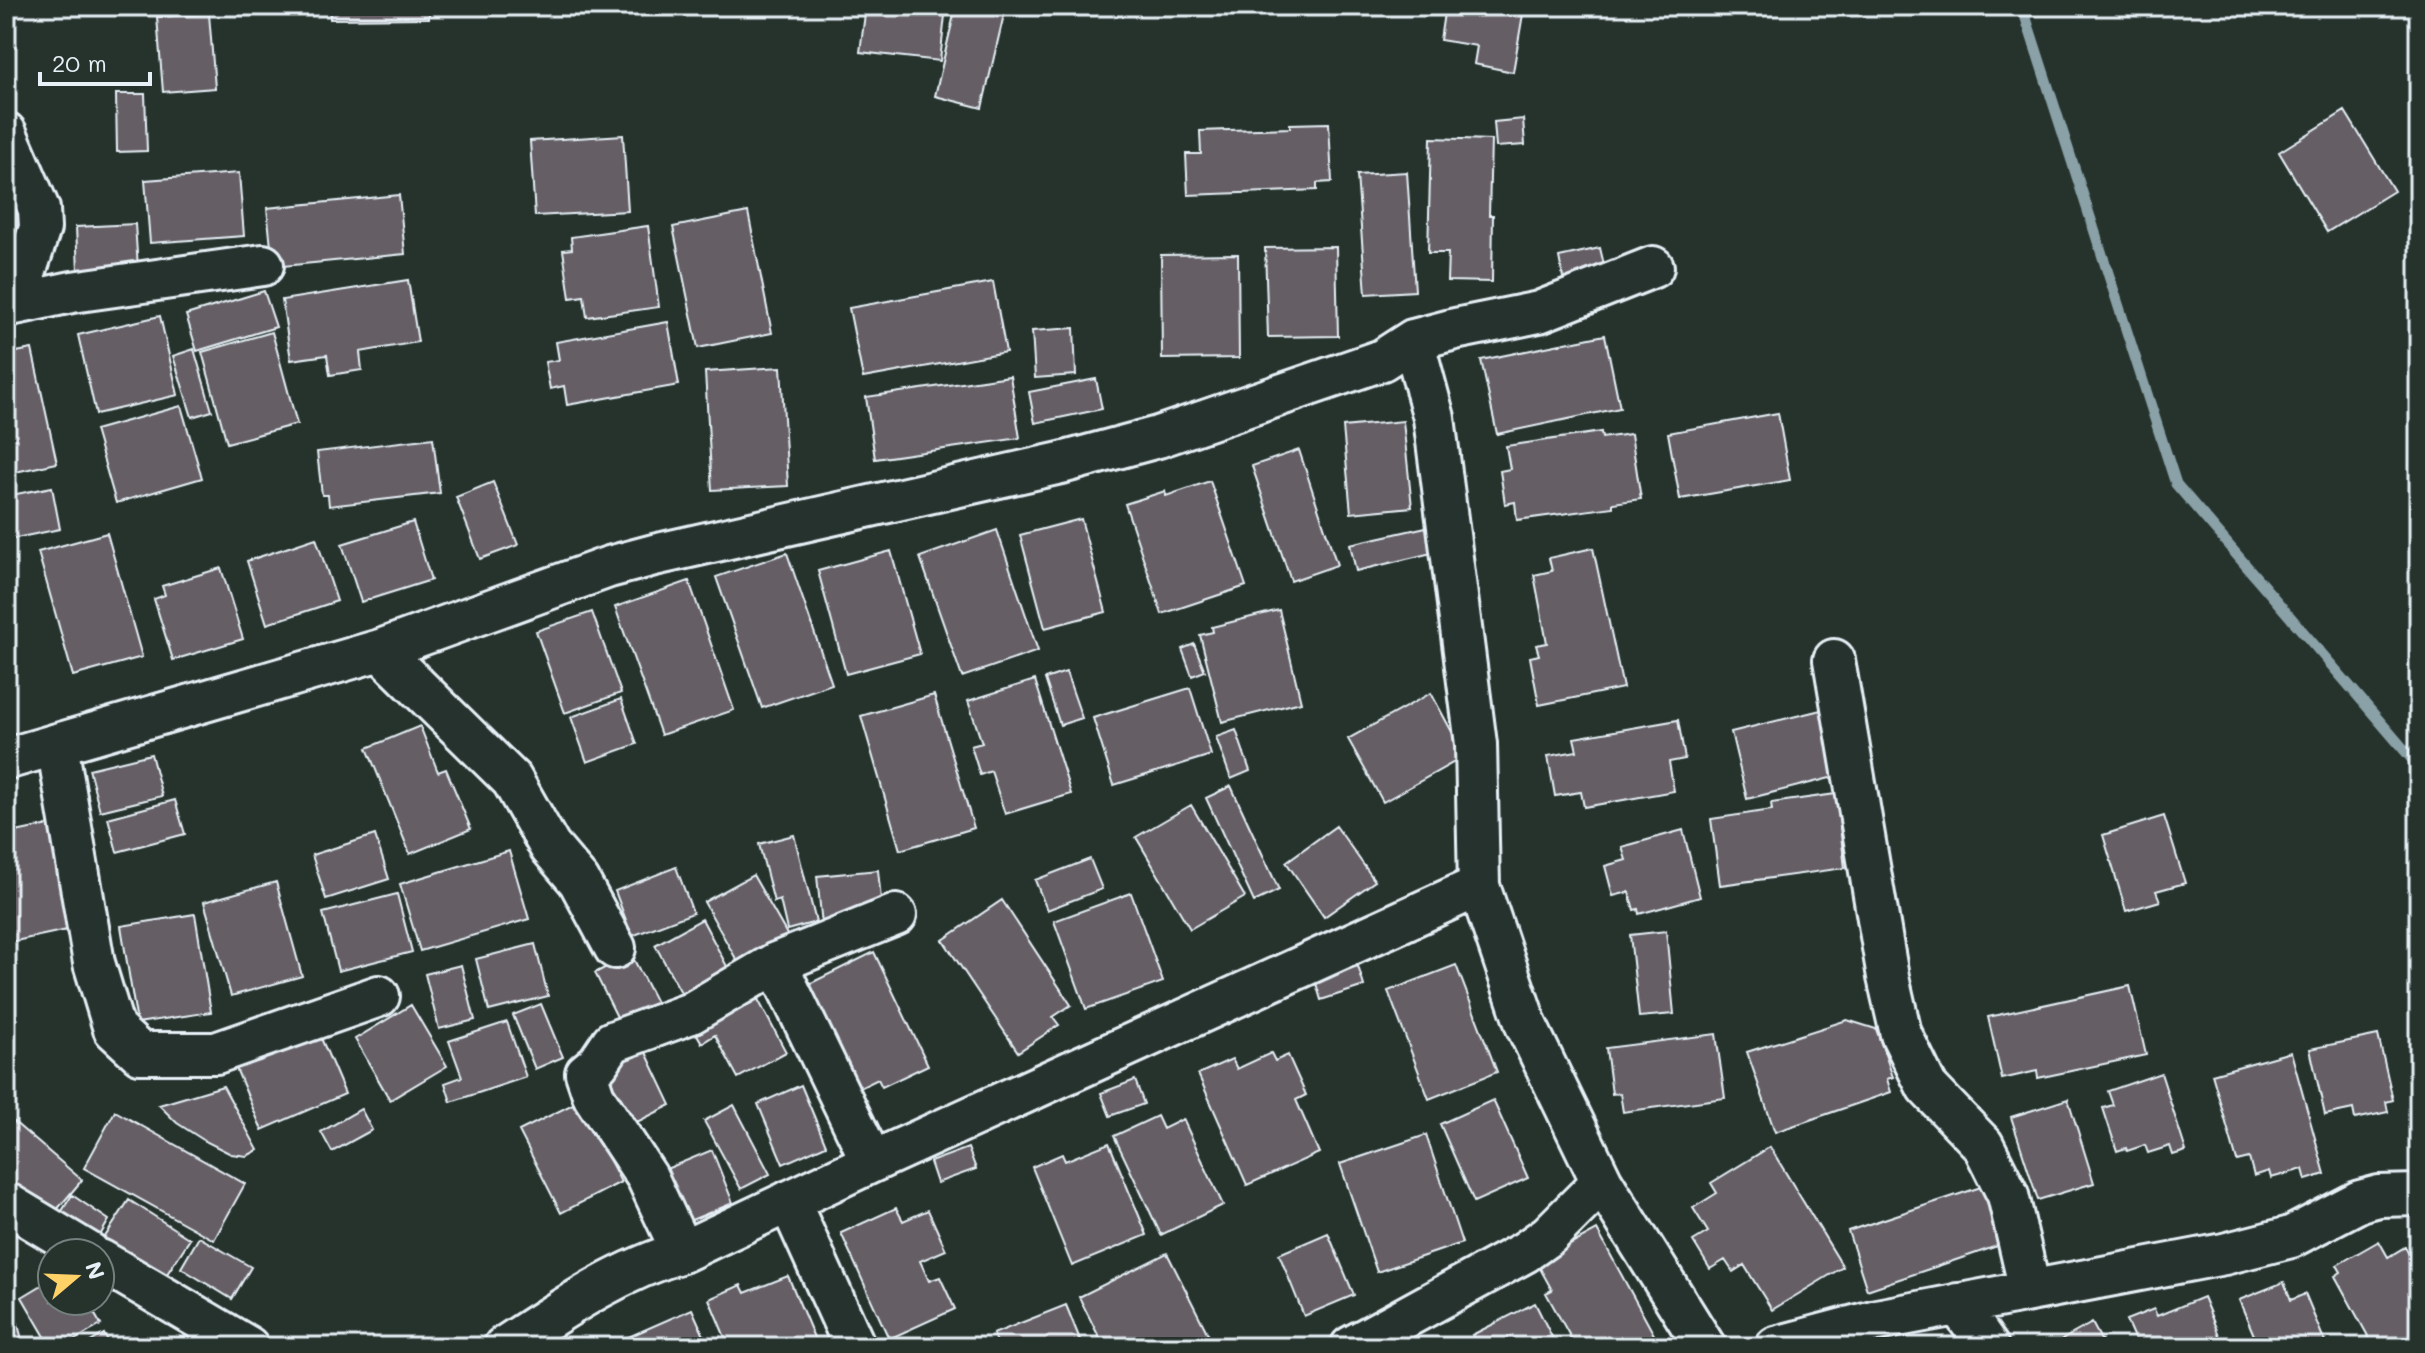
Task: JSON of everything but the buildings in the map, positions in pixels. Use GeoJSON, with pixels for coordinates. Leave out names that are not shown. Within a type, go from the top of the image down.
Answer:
{"type":"FeatureCollection","features":[{"type":"Feature","properties":{"kind":"street"},"geometry":{"type":"LineString","coordinates":[[6,133],[39,209],[40,228],[11,304]]}},
{"type":"Feature","properties":{"kind":"street"},"geometry":{"type":"LineString","coordinates":[[11,304],[72,292],[263,265]]}},
{"type":"Feature","properties":{"kind":"street"},"geometry":{"type":"LineString","coordinates":[[6,759],[380,650],[624,563],[1065,462],[1158,437],[1382,360],[1413,340],[1539,312],[1653,267]]}},
{"type":"Feature","properties":{"kind":"street"},"geometry":{"type":"LineString","coordinates":[[1413,340],[1434,418],[1476,744],[1479,886],[1526,1025],[1602,1182],[1705,1347]]}},
{"type":"Feature","properties":{"kind":"street"},"geometry":{"type":"LineString","coordinates":[[380,650],[512,780],[550,847],[579,881],[615,948]]}},
{"type":"Feature","properties":{"kind":"street"},"geometry":{"type":"LineString","coordinates":[[1834,660],[1888,977],[1901,1034],[1927,1087],[1983,1145],[2008,1195],[2030,1290]]}},
{"type":"Feature","properties":{"kind":"street"},"geometry":{"type":"LineString","coordinates":[[57,744],[94,963],[114,1029],[140,1053],[216,1053],[379,996]]}},
{"type":"Feature","properties":{"kind":"street"},"geometry":{"type":"LineString","coordinates":[[504,1347],[585,1294],[654,1260],[682,1252],[872,1162],[1479,886]]}},
{"type":"Feature","properties":{"kind":"street"},"geometry":{"type":"LineString","coordinates":[[682,1252],[647,1177],[594,1097],[586,1073],[598,1063],[612,1042],[691,1013],[776,963],[896,915]]}},
{"type":"Feature","properties":{"kind":"street"},"geometry":{"type":"LineString","coordinates":[[776,963],[872,1162]]}},
{"type":"Feature","properties":{"kind":"street"},"geometry":{"type":"LineString","coordinates":[[1351,1347],[1525,1252],[1549,1235],[1602,1182]]}},
{"type":"Feature","properties":{"kind":"street"},"geometry":{"type":"LineString","coordinates":[[1776,1347],[1877,1320],[2224,1254],[2291,1237],[2360,1201],[2379,1196],[2419,1195]]}},
{"type":"Feature","properties":{"kind":"street"},"geometry":{"type":"LineString","coordinates":[[789,1201],[855,1347]]}},
{"type":"Feature","properties":{"kind":"street"},"geometry":{"type":"LineString","coordinates":[[6,1203],[62,1237]]}},
{"type":"Feature","properties":{"kind":"street"},"geometry":{"type":"LineString","coordinates":[[116,1269],[245,1346]]}},
{"type":"Feature","properties":{"kind":"street"},"geometry":{"type":"LineString","coordinates":[[1958,1304],[1988,1347]]}},
{"type":"Feature","properties":{"kind":"waterway"},"geometry":{"type":"LineString","coordinates":[[2022,6],[2176,484],[2419,767]]}}]}
